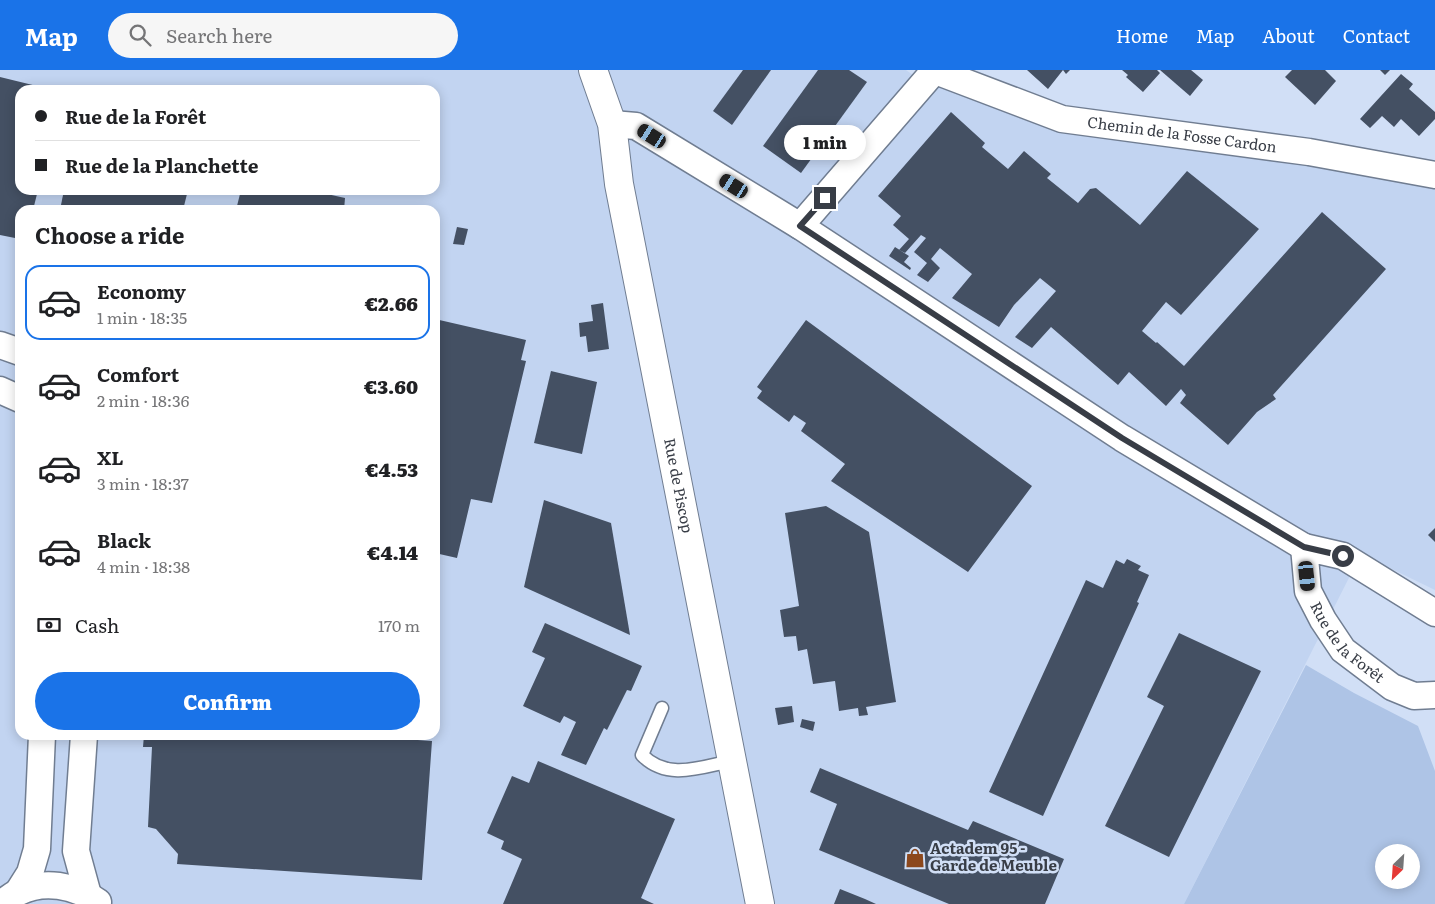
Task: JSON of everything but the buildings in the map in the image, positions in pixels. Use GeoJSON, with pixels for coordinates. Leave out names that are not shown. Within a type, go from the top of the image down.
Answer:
{"type":"FeatureCollection","features":[{"type":"Feature","properties":{"kind":"street","name":"Rue de Piscop"},"geometry":{"type":"LineString","coordinates":[[593,70],[612,124],[619,184],[760,904]]}},
{"type":"Feature","properties":{"kind":"street"},"geometry":{"type":"LineString","coordinates":[[800,226],[934,70]]}},
{"type":"Feature","properties":{"kind":"street","name":"Chemin de la Fosse Cardon"},"geometry":{"type":"LineString","coordinates":[[934,70],[1062,119],[1309,152],[1435,175]]}},
{"type":"Feature","properties":{"kind":"street"},"geometry":{"type":"LineString","coordinates":[[612,124],[636,126],[800,226],[1122,438],[1304,547],[1343,556],[1435,613]]}},
{"type":"Feature","properties":{"kind":"street"},"geometry":{"type":"LineString","coordinates":[[0,345],[15,350]]}},
{"type":"Feature","properties":{"kind":"street"},"geometry":{"type":"LineString","coordinates":[[0,390],[15,396]]}},
{"type":"Feature","properties":{"kind":"street","name":"Rue de la Forêt"},"geometry":{"type":"LineString","coordinates":[[1304,547],[1308,591],[1322,620],[1342,650],[1392,687],[1414,696],[1435,695]]}},
{"type":"Feature","properties":{"kind":"street"},"geometry":{"type":"LineString","coordinates":[[9,898],[30,873],[38,849],[42,740]]}},
{"type":"Feature","properties":{"kind":"street"},"geometry":{"type":"LineString","coordinates":[[84,740],[76,851],[94,899]]}},
{"type":"Feature","properties":{"kind":"street"},"geometry":{"type":"LineString","coordinates":[[9,898],[41,886],[65,886],[94,899]]}},
{"type":"Feature","properties":{"kind":"lane"},"geometry":{"type":"LineString","coordinates":[[662,708],[642,755],[649,762],[666,769],[687,771],[732,761]]}},
{"type":"Feature","properties":{"kind":"shaded area"},"geometry":{"type":"Polygon","coordinates":[[[0,70],[906,70],[917,78],[1435,179],[1435,590],[1361,554],[1184,904],[0,904],[0,70]]]}},
{"type":"Feature","properties":{"kind":"shaded area"},"geometry":{"type":"Polygon","coordinates":[[[1306,665],[1354,693],[1418,726],[1435,771],[1435,904],[1184,904],[1306,665]]]}},
{"type":"Feature","properties":{"kind":"place","name":"Actadem 95 - Garde de Meuble"},"geometry":{"type":"Point","coordinates":[915,858]}},
{"type":"Feature","properties":{"kind":"route"},"geometry":{"type":"LineString","coordinates":[[825,198],[800,226],[1122,438],[1304,547],[1343,556]]}}]}
